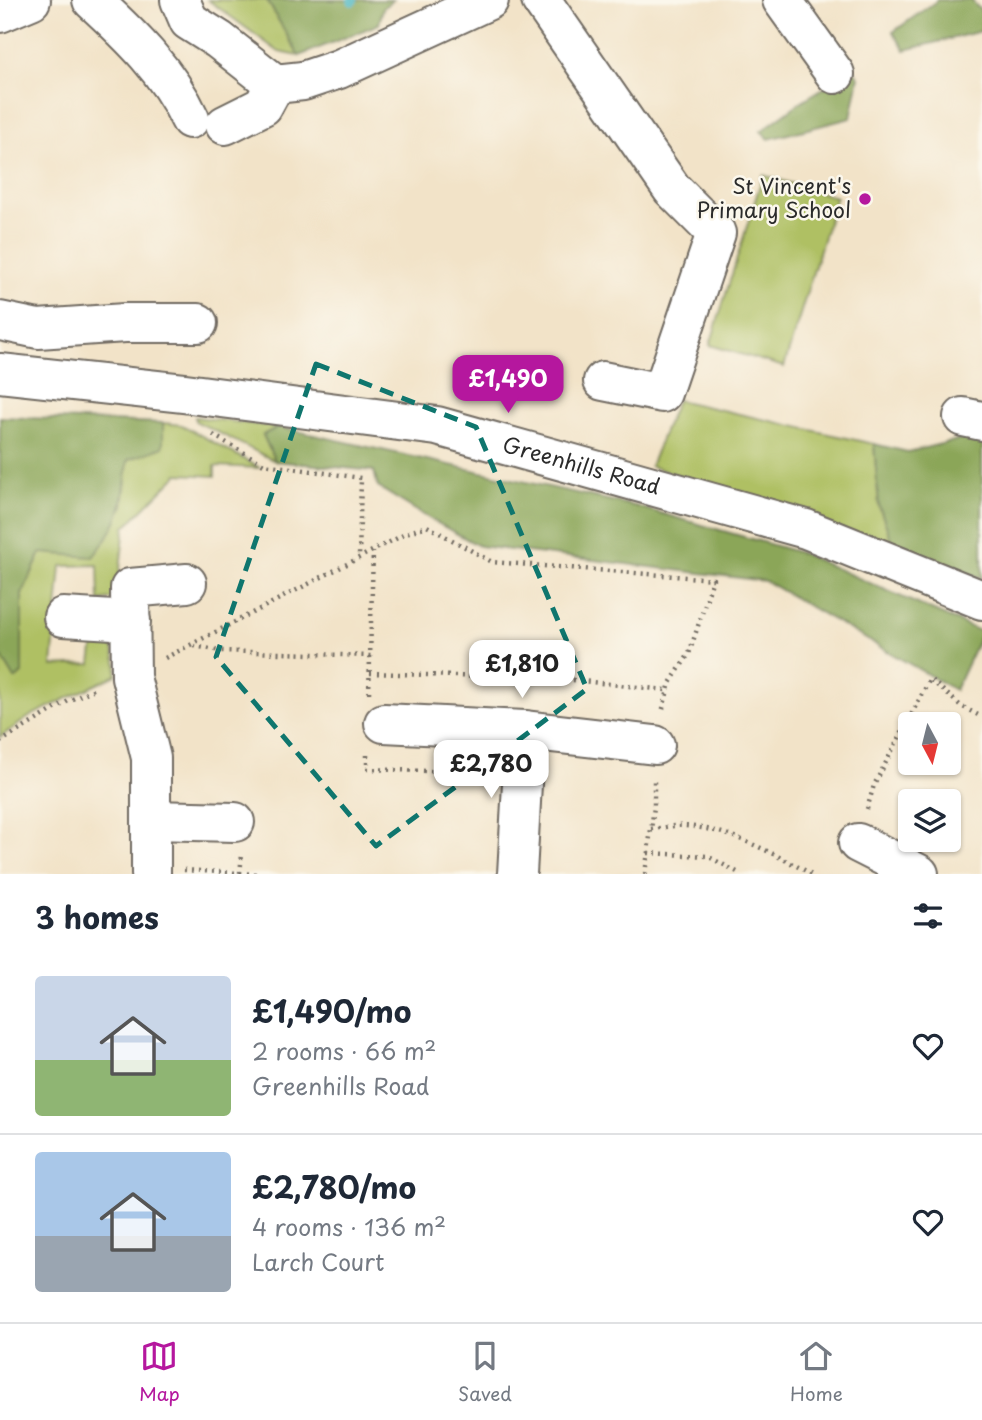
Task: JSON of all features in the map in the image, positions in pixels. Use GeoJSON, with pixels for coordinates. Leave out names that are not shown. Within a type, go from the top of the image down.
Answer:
{"type":"FeatureCollection","features":[{"type":"Feature","properties":{"kind":"street"},"geometry":{"type":"LineString","coordinates":[[0,13],[31,0]]}},
{"type":"Feature","properties":{"kind":"street"},"geometry":{"type":"LineString","coordinates":[[92,0],[131,36],[179,97],[207,122],[263,106],[275,84]]}},
{"type":"Feature","properties":{"kind":"street"},"geometry":{"type":"LineString","coordinates":[[142,51],[184,10],[275,84],[303,81],[339,69],[489,0]]}},
{"type":"Feature","properties":{"kind":"street"},"geometry":{"type":"LineString","coordinates":[[541,0],[672,189],[716,233],[662,393],[603,381]]}},
{"type":"Feature","properties":{"kind":"street"},"geometry":{"type":"LineString","coordinates":[[782,0],[835,74]]}},
{"type":"Feature","properties":{"kind":"street"},"geometry":{"type":"LineString","coordinates":[[0,321],[38,329],[125,323],[198,323]]}},
{"type":"Feature","properties":{"kind":"street","name":"Greenhills Road"},"geometry":{"type":"LineString","coordinates":[[0,373],[184,393],[437,426],[806,529],[982,600]]}},
{"type":"Feature","properties":{"kind":"street"},"geometry":{"type":"LineString","coordinates":[[151,871],[151,758],[131,672],[130,588],[187,583]]}},
{"type":"Feature","properties":{"kind":"street"},"geometry":{"type":"LineString","coordinates":[[63,617],[131,621]]}},
{"type":"Feature","properties":{"kind":"street"},"geometry":{"type":"LineString","coordinates":[[375,736],[525,730],[655,745]]}},
{"type":"Feature","properties":{"kind":"street"},"geometry":{"type":"LineString","coordinates":[[517,874],[525,730]]}},
{"type":"Feature","properties":{"kind":"street"},"geometry":{"type":"LineString","coordinates":[[151,820],[235,822]]}},
{"type":"Feature","properties":{"kind":"street"},"geometry":{"type":"LineString","coordinates":[[858,843],[919,874]]}},
{"type":"Feature","properties":{"kind":"path"},"geometry":{"type":"LineString","coordinates":[[184,393],[184,418],[264,464],[361,478],[359,558]]}},
{"type":"Feature","properties":{"kind":"path"},"geometry":{"type":"LineString","coordinates":[[0,742],[70,700],[191,646],[409,532],[427,526],[492,562],[713,579],[689,654],[667,690],[655,745],[654,807],[645,874]]}},
{"type":"Feature","properties":{"kind":"path"},"geometry":{"type":"LineString","coordinates":[[373,551],[370,673],[573,680],[667,690]]}},
{"type":"Feature","properties":{"kind":"path"},"geometry":{"type":"LineString","coordinates":[[191,646],[221,651],[371,656]]}},
{"type":"Feature","properties":{"kind":"path"},"geometry":{"type":"LineString","coordinates":[[858,843],[874,785],[930,679],[961,706],[982,717]]}},
{"type":"Feature","properties":{"kind":"path"},"geometry":{"type":"LineString","coordinates":[[375,736],[366,769],[523,775]]}},
{"type":"Feature","properties":{"kind":"path"},"geometry":{"type":"LineString","coordinates":[[651,829],[681,825],[729,835],[812,874]]}},
{"type":"Feature","properties":{"kind":"path"},"geometry":{"type":"LineString","coordinates":[[648,853],[707,856],[741,874]]}},
{"type":"Feature","properties":{"kind":"path"},"geometry":{"type":"LineString","coordinates":[[151,871],[257,874]]}},
{"type":"Feature","properties":{"kind":"highlighted area"},"geometry":{"type":"Polygon","coordinates":[[[316,364],[476,427],[587,689],[376,846],[216,657],[316,364]]]}},
{"type":"Feature","properties":{"kind":"green space"},"geometry":{"type":"Polygon","coordinates":[[[208,0],[267,0],[299,56],[279,52],[208,0]]]}},
{"type":"Feature","properties":{"kind":"green space"},"geometry":{"type":"Polygon","coordinates":[[[267,0],[393,0],[383,8],[379,24],[299,56],[267,0]]]}},
{"type":"Feature","properties":{"kind":"green space"},"geometry":{"type":"Polygon","coordinates":[[[938,0],[971,0],[982,12],[982,31],[905,50],[893,32],[938,0]]]}},
{"type":"Feature","properties":{"kind":"green space"},"geometry":{"type":"Polygon","coordinates":[[[853,70],[859,77],[851,118],[769,139],[761,131],[802,101],[853,70]]]}},
{"type":"Feature","properties":{"kind":"green space"},"geometry":{"type":"Polygon","coordinates":[[[763,175],[836,197],[784,367],[710,345],[763,175]]]}},
{"type":"Feature","properties":{"kind":"green space"},"geometry":{"type":"Polygon","coordinates":[[[677,400],[874,444],[879,506],[894,547],[650,466],[677,400]]]}},
{"type":"Feature","properties":{"kind":"green space"},"geometry":{"type":"Polygon","coordinates":[[[0,417],[163,423],[163,447],[128,460],[120,512],[110,533],[93,557],[41,553],[22,594],[22,673],[15,679],[0,654],[0,417]]]}},
{"type":"Feature","properties":{"kind":"green space"},"geometry":{"type":"Polygon","coordinates":[[[195,417],[278,427],[263,435],[275,461],[195,421],[195,417]]]}},
{"type":"Feature","properties":{"kind":"green space"},"geometry":{"type":"Polygon","coordinates":[[[163,423],[182,425],[260,468],[215,466],[215,476],[178,474],[125,527],[117,593],[112,599],[99,601],[98,565],[61,566],[52,666],[91,664],[94,642],[99,635],[110,637],[117,665],[116,675],[32,715],[0,737],[0,654],[15,678],[22,673],[22,594],[41,553],[123,507],[128,459],[163,447],[163,423]]]}},
{"type":"Feature","properties":{"kind":"green space"},"geometry":{"type":"Polygon","coordinates":[[[278,427],[635,506],[801,553],[982,632],[955,690],[765,581],[479,546],[378,487],[374,471],[275,461],[263,435],[278,427]]]}},
{"type":"Feature","properties":{"kind":"green space"},"geometry":{"type":"Polygon","coordinates":[[[962,439],[982,443],[982,578],[894,547],[879,506],[874,444],[908,452],[962,439]]]}},
{"type":"Feature","properties":{"kind":"place","name":"St Vincent's Primary School"},"geometry":{"type":"Point","coordinates":[865,199]}}]}
